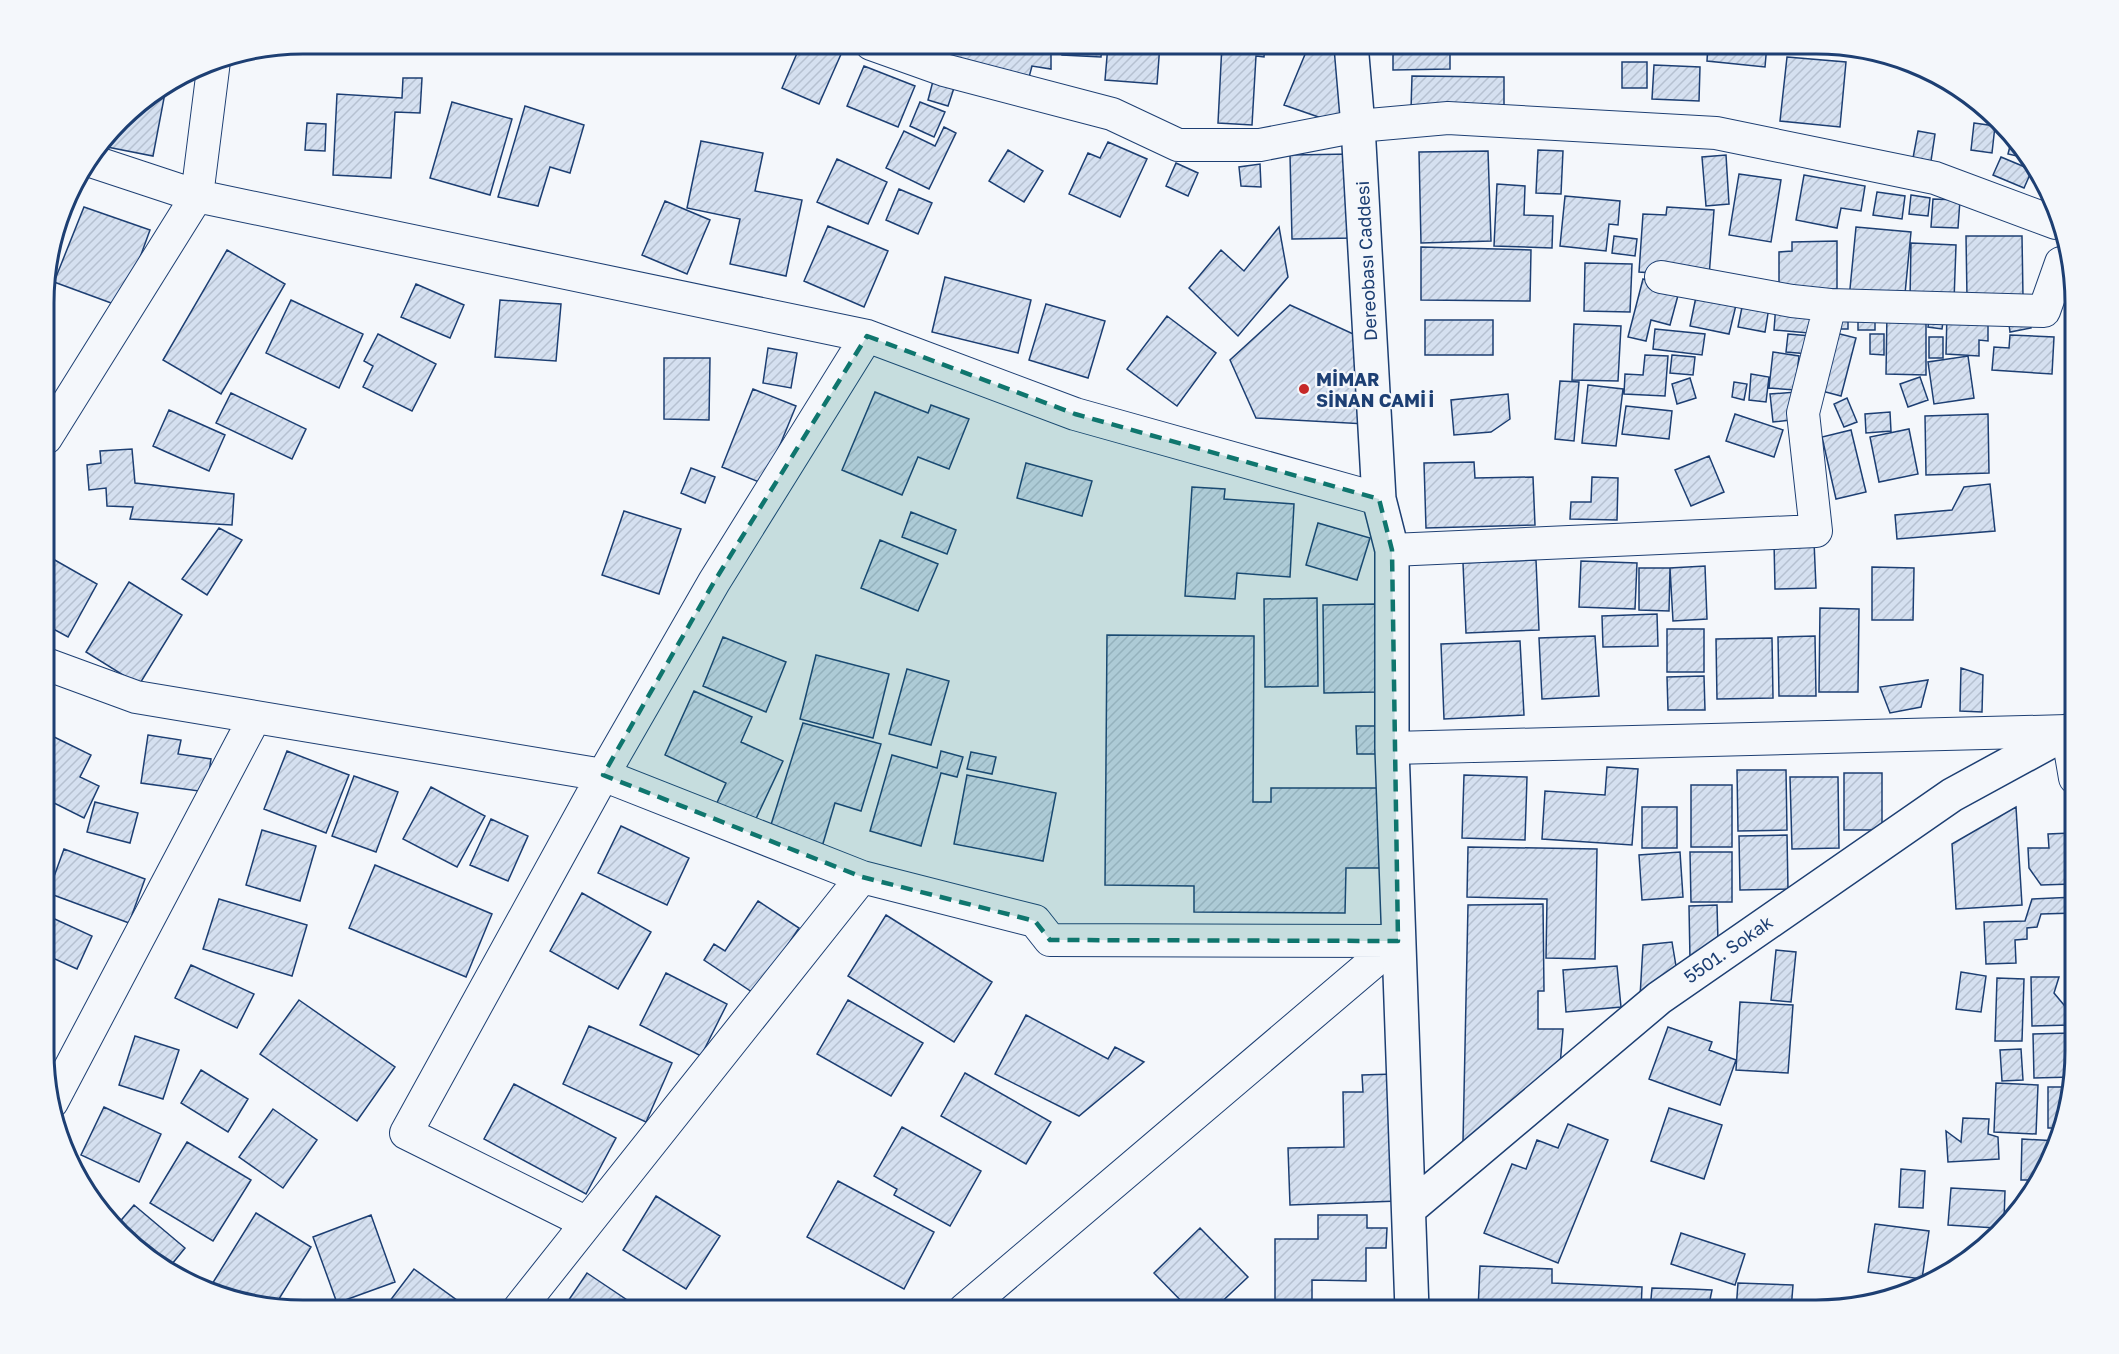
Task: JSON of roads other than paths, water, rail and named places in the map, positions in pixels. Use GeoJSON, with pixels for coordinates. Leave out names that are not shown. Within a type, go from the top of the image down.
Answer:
{"type":"FeatureCollection","features":[{"type":"Feature","properties":{"kind":"street"},"geometry":{"type":"LineString","coordinates":[[899,54],[944,70],[1112,114],[1178,145],[1260,145],[1358,126],[1448,118],[1716,133],[1935,178],[2051,221]]}},
{"type":"Feature","properties":{"kind":"street","name":"Dereobası Caddesi"},"geometry":{"type":"LineString","coordinates":[[1352,54],[1379,499],[1392,549],[1392,748],[1412,1300]]}},
{"type":"Feature","properties":{"kind":"street"},"geometry":{"type":"LineString","coordinates":[[54,425],[197,196],[213,71]]}},
{"type":"Feature","properties":{"kind":"street"},"geometry":{"type":"LineString","coordinates":[[97,163],[197,196],[867,336],[1075,414],[1379,499]]}},
{"type":"Feature","properties":{"kind":"street"},"geometry":{"type":"LineString","coordinates":[[1661,278],[1792,301],[1830,305],[2044,311],[2061,261]]}},
{"type":"Feature","properties":{"kind":"street"},"geometry":{"type":"LineString","coordinates":[[1392,549],[1816,531],[1803,413],[1830,305]]}},
{"type":"Feature","properties":{"kind":"street"},"geometry":{"type":"LineString","coordinates":[[587,1222],[406,1133],[603,775],[714,582],[867,336]]}},
{"type":"Feature","properties":{"kind":"street"},"geometry":{"type":"LineString","coordinates":[[54,667],[136,697],[603,775],[862,878],[1035,921],[1050,940],[1398,941]]}},
{"type":"Feature","properties":{"kind":"street"},"geometry":{"type":"LineString","coordinates":[[58,1091],[255,717]]}},
{"type":"Feature","properties":{"kind":"street"},"geometry":{"type":"LineString","coordinates":[[1392,748],[2065,730]]}},
{"type":"Feature","properties":{"kind":"street","name":"5501. Sokak"},"geometry":{"type":"LineString","coordinates":[[1409,1209],[1659,998],[1952,795],[2065,733]]}},
{"type":"Feature","properties":{"kind":"street"},"geometry":{"type":"LineString","coordinates":[[526,1300],[862,878]]}},
{"type":"Feature","properties":{"kind":"street"},"geometry":{"type":"LineString","coordinates":[[976,1300],[1398,941]]}},
{"type":"Feature","properties":{"kind":"place","name":"MİMAR SİNAN CAMİİ"},"geometry":{"type":"Point","coordinates":[1304,389]}}]}
